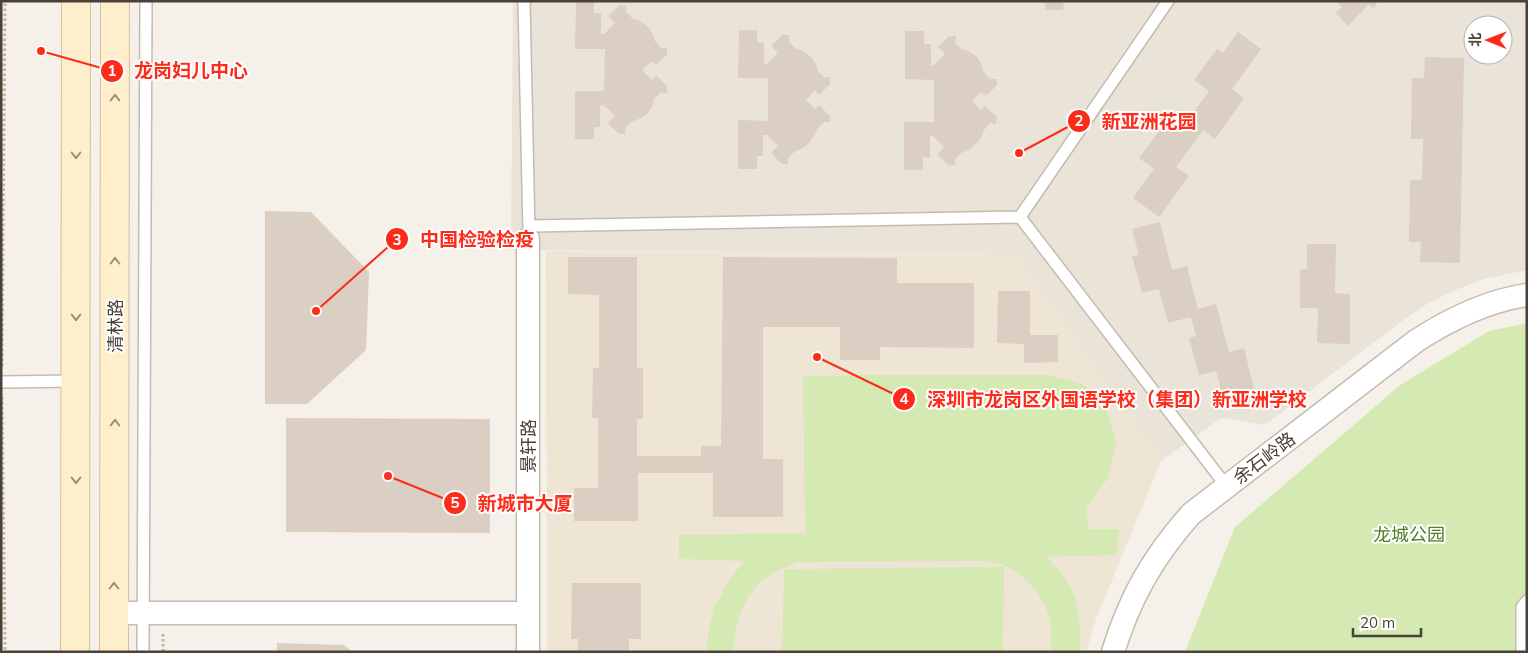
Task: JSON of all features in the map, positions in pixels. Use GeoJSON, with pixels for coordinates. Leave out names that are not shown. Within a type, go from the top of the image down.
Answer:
{"type":"FeatureCollection","features":[{"type":"Feature","properties":{"kind":"main road"},"geometry":{"type":"LineString","coordinates":[[75,652],[76,1]]}},
{"type":"Feature","properties":{"kind":"main road","name":"清林路"},"geometry":{"type":"LineString","coordinates":[[114,652],[116,1]]}},
{"type":"Feature","properties":{"kind":"street","name":"景轩路"},"geometry":{"type":"LineString","coordinates":[[528,652],[529,232]]}},
{"type":"Feature","properties":{"kind":"street","name":"余石岭路"},"geometry":{"type":"LineString","coordinates":[[1112,652],[1130,603],[1157,556],[1191,514],[1416,341],[1474,310],[1527,295]]}},
{"type":"Feature","properties":{"kind":"street"},"geometry":{"type":"LineString","coordinates":[[114,613],[528,613]]}},
{"type":"Feature","properties":{"kind":"lane"},"geometry":{"type":"LineString","coordinates":[[143,652],[146,1]]}},
{"type":"Feature","properties":{"kind":"lane"},"geometry":{"type":"LineString","coordinates":[[524,1],[529,232],[1020,217]]}},
{"type":"Feature","properties":{"kind":"lane"},"geometry":{"type":"LineString","coordinates":[[1020,217],[1168,1]]}},
{"type":"Feature","properties":{"kind":"lane"},"geometry":{"type":"LineString","coordinates":[[1020,217],[1227,487]]}},
{"type":"Feature","properties":{"kind":"lane"},"geometry":{"type":"LineString","coordinates":[[2,382],[76,381]]}},
{"type":"Feature","properties":{"kind":"lane"},"geometry":{"type":"LineString","coordinates":[[1522,652],[1522,607],[1527,601]]}},
{"type":"Feature","properties":{"kind":"path"},"geometry":{"type":"LineString","coordinates":[[4,652],[2,382],[5,1]]}},
{"type":"Feature","properties":{"kind":"shaded area"},"geometry":{"type":"Polygon","coordinates":[[[513,1],[1527,1],[1527,270],[1484,279],[1455,290],[1427,304],[1265,425],[1221,418],[1161,461],[1014,254],[511,250],[513,1]]]}},
{"type":"Feature","properties":{"kind":"shaded area"},"geometry":{"type":"Polygon","coordinates":[[[546,251],[1014,254],[1161,461],[1096,619],[1086,652],[547,652],[546,251]]]}},
{"type":"Feature","properties":{"kind":"green space","name":"龙城公园"},"geometry":{"type":"Polygon","coordinates":[[[1527,323],[1527,652],[1185,652],[1235,527],[1400,385],[1489,331],[1527,323]]]}},
{"type":"Feature","properties":{"kind":"green space"},"geometry":{"type":"Polygon","coordinates":[[[1050,375],[1084,385],[1106,407],[1116,444],[1108,478],[1087,507],[1088,529],[1119,529],[1117,555],[1047,557],[1063,575],[1073,593],[1080,622],[1080,652],[1050,652],[1051,624],[1049,614],[1034,588],[1012,569],[997,563],[979,561],[798,562],[767,577],[750,595],[738,623],[734,652],[707,652],[708,631],[715,607],[727,583],[744,561],[679,559],[679,535],[805,533],[803,376],[1050,375]]]}},
{"type":"Feature","properties":{"kind":"green space"},"geometry":{"type":"Polygon","coordinates":[[[1004,567],[1003,652],[782,652],[784,569],[1004,567]]]}},
{"type":"Feature","properties":{"kind":"building"},"geometry":{"type":"Polygon","coordinates":[[[576,1],[594,1],[594,13],[601,13],[601,34],[604,34],[615,23],[608,16],[620,5],[626,6],[626,12],[632,18],[647,26],[661,48],[667,48],[667,54],[656,65],[652,61],[642,70],[652,80],[656,75],[667,86],[667,93],[660,93],[654,99],[652,107],[647,114],[631,122],[625,128],[625,134],[619,134],[608,123],[615,116],[604,105],[600,106],[600,127],[594,127],[594,139],[575,139],[575,91],[604,91],[605,49],[575,49],[576,1]]]}},
{"type":"Feature","properties":{"kind":"building"},"geometry":{"type":"Polygon","coordinates":[[[1045,1],[1064,1],[1063,10],[1045,10],[1045,1]]]}},
{"type":"Feature","properties":{"kind":"building"},"geometry":{"type":"Polygon","coordinates":[[[1337,1],[1379,1],[1373,8],[1369,4],[1348,26],[1336,13],[1342,7],[1337,1]]]}},
{"type":"Feature","properties":{"kind":"building"},"geometry":{"type":"Polygon","coordinates":[[[739,30],[757,30],[757,42],[764,43],[764,64],[767,64],[778,53],[771,46],[782,35],[789,35],[789,42],[795,48],[810,56],[818,71],[824,77],[830,77],[830,84],[819,95],[815,90],[806,100],[815,109],[819,105],[830,116],[830,122],[824,122],[809,143],[795,151],[788,158],[788,164],[782,164],[771,153],[778,146],[767,135],[763,135],[763,156],[757,156],[757,169],[738,169],[738,120],[768,121],[768,78],[738,78],[739,30]]]}},
{"type":"Feature","properties":{"kind":"building"},"geometry":{"type":"Polygon","coordinates":[[[905,31],[924,31],[924,44],[931,44],[931,65],[934,65],[945,54],[938,47],[949,36],[956,36],[955,43],[977,57],[984,72],[990,79],[997,79],[997,85],[986,96],[981,92],[972,101],[981,110],[985,106],[997,117],[996,124],[990,123],[976,144],[955,159],[955,165],[948,165],[937,154],[944,147],[933,136],[930,136],[930,158],[923,157],[923,170],[904,170],[904,122],[934,122],[934,80],[905,79],[905,31]]]}},
{"type":"Feature","properties":{"kind":"building"},"geometry":{"type":"Polygon","coordinates":[[[1238,32],[1261,49],[1232,89],[1244,98],[1215,139],[1203,130],[1176,167],[1189,176],[1159,217],[1133,198],[1154,169],[1139,158],[1162,127],[1167,131],[1182,110],[1191,116],[1209,91],[1194,80],[1217,49],[1223,53],[1238,32]]]}},
{"type":"Feature","properties":{"kind":"building"},"geometry":{"type":"Polygon","coordinates":[[[1425,57],[1463,58],[1460,263],[1420,262],[1421,242],[1409,242],[1410,180],[1422,180],[1423,139],[1411,139],[1412,78],[1424,78],[1425,57]]]}},
{"type":"Feature","properties":{"kind":"building"},"geometry":{"type":"Polygon","coordinates":[[[265,211],[311,212],[369,272],[366,350],[307,404],[265,404],[265,211]]]}},
{"type":"Feature","properties":{"kind":"building"},"geometry":{"type":"Polygon","coordinates":[[[1160,222],[1172,270],[1187,266],[1198,309],[1216,304],[1229,352],[1244,348],[1256,397],[1225,405],[1216,371],[1199,375],[1189,338],[1196,336],[1191,317],[1168,323],[1159,289],[1142,293],[1132,256],[1139,255],[1132,229],[1160,222]]]}},
{"type":"Feature","properties":{"kind":"building"},"geometry":{"type":"Polygon","coordinates":[[[1307,244],[1336,244],[1335,293],[1350,294],[1350,344],[1317,343],[1318,308],[1300,308],[1300,269],[1307,269],[1307,244]]]}},
{"type":"Feature","properties":{"kind":"building"},"geometry":{"type":"Polygon","coordinates":[[[568,257],[637,257],[637,368],[643,368],[643,419],[637,419],[637,456],[701,456],[701,446],[721,446],[723,257],[897,258],[897,283],[974,283],[974,348],[880,347],[880,360],[840,360],[840,327],[763,327],[763,459],[783,459],[783,517],[713,517],[713,473],[638,473],[638,521],[574,521],[574,488],[598,488],[598,418],[592,418],[593,368],[599,368],[599,295],[568,294],[568,257]]]}},
{"type":"Feature","properties":{"kind":"building"},"geometry":{"type":"Polygon","coordinates":[[[998,291],[1030,291],[1030,335],[1058,335],[1058,362],[1024,363],[1024,344],[997,343],[998,291]]]}},
{"type":"Feature","properties":{"kind":"building"},"geometry":{"type":"Polygon","coordinates":[[[286,418],[490,419],[490,533],[286,532],[286,418]]]}},
{"type":"Feature","properties":{"kind":"building"},"geometry":{"type":"Polygon","coordinates":[[[572,583],[641,583],[641,639],[629,639],[629,652],[578,652],[578,639],[571,639],[572,583]]]}},
{"type":"Feature","properties":{"kind":"building"},"geometry":{"type":"Polygon","coordinates":[[[277,643],[344,645],[352,652],[277,652],[277,643]]]}},
{"type":"Feature","properties":{"kind":"place","name":"龙岗妇儿中心"},"geometry":{"type":"Point","coordinates":[41,51]}},
{"type":"Feature","properties":{"kind":"place","name":"新亚洲花园"},"geometry":{"type":"Point","coordinates":[1019,153]}},
{"type":"Feature","properties":{"kind":"place","name":"中国检验检疫"},"geometry":{"type":"Point","coordinates":[316,311]}},
{"type":"Feature","properties":{"kind":"place","name":"深圳市龙岗区外国语学校（集团）新亚洲学校"},"geometry":{"type":"Point","coordinates":[817,357]}},
{"type":"Feature","properties":{"kind":"place","name":"新城市大厦"},"geometry":{"type":"Point","coordinates":[388,476]}}]}
